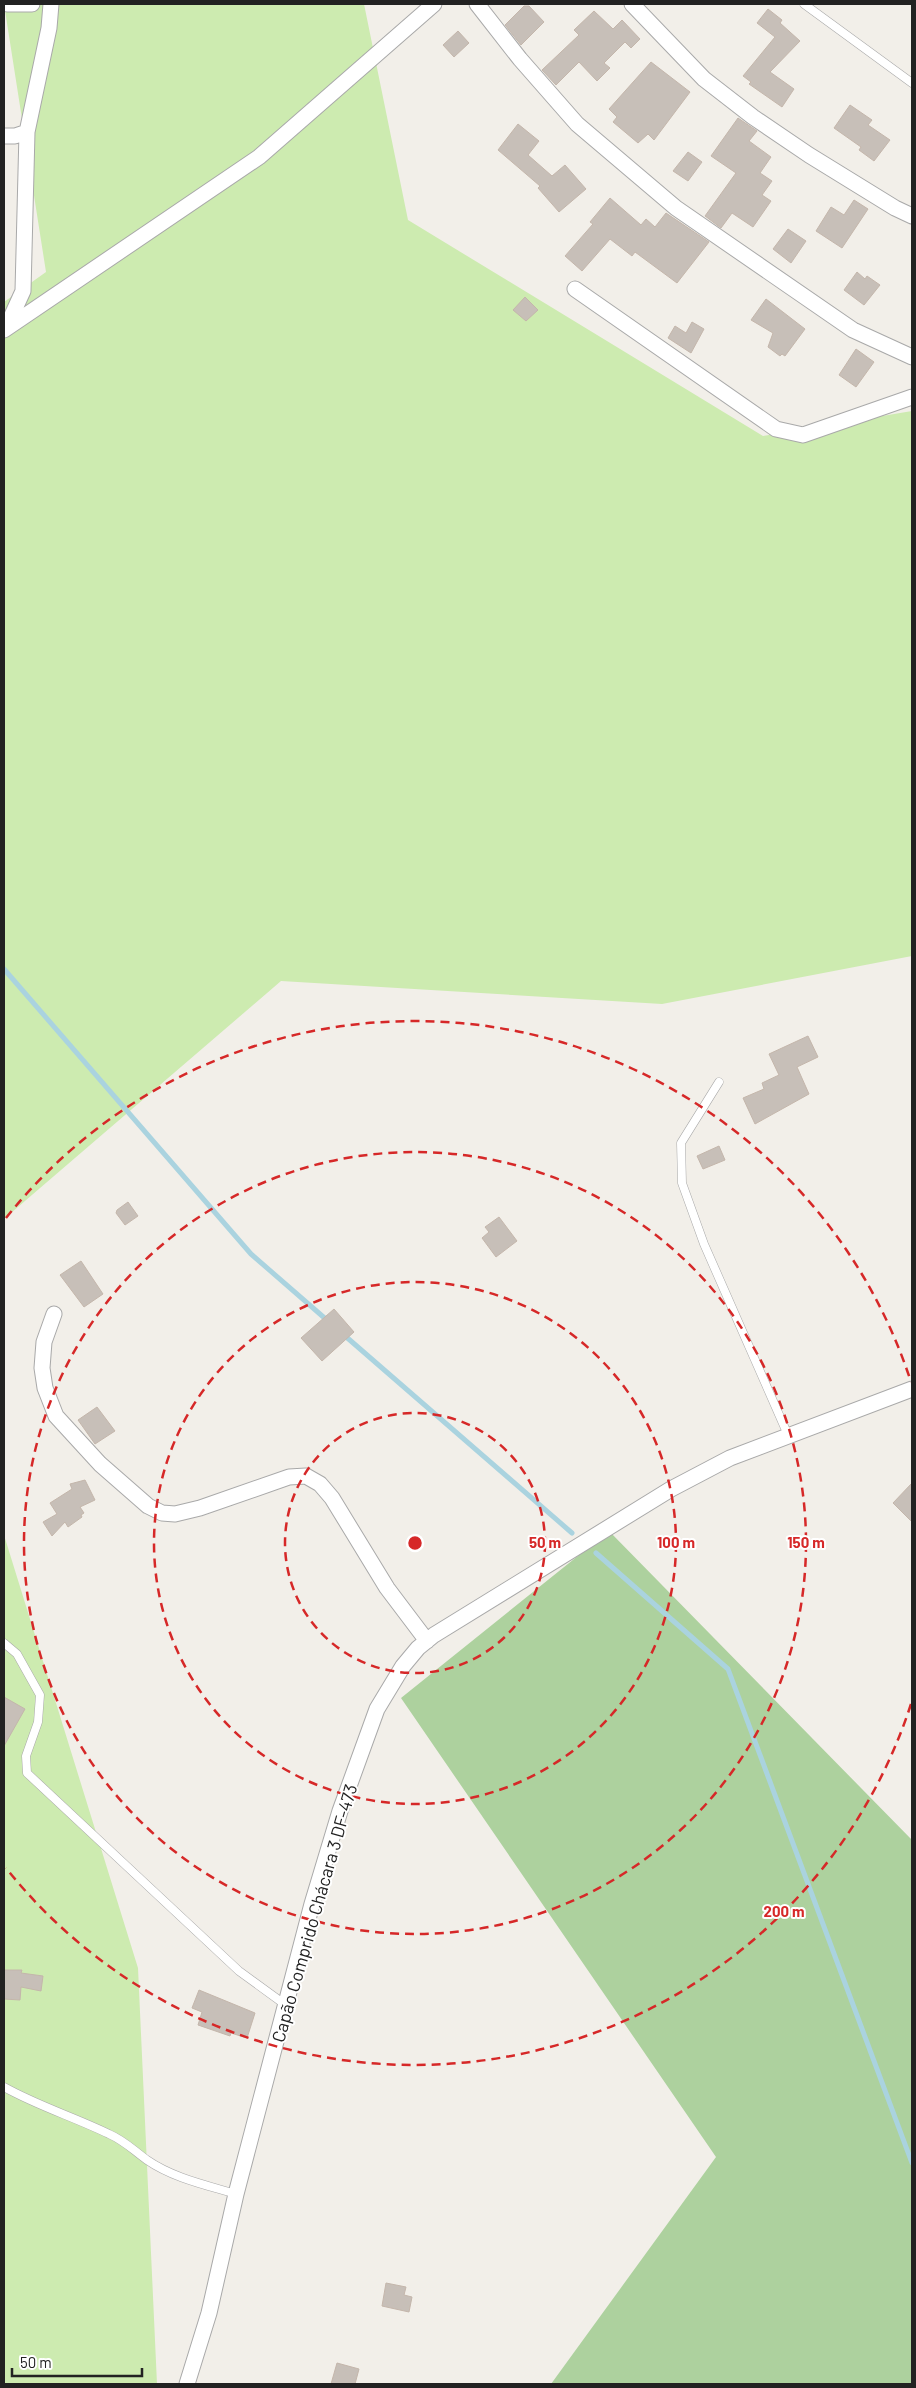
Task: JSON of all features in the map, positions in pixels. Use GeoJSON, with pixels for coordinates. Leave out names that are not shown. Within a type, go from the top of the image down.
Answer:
{"type":"FeatureCollection","features":[{"type":"Feature","properties":{"kind":"street"},"geometry":{"type":"LineString","coordinates":[[7,4],[32,4]]}},
{"type":"Feature","properties":{"kind":"street"},"geometry":{"type":"LineString","coordinates":[[4,330],[23,291],[28,132],[49,28],[51,4]]}},
{"type":"Feature","properties":{"kind":"street"},"geometry":{"type":"LineString","coordinates":[[4,330],[259,157],[434,4]]}},
{"type":"Feature","properties":{"kind":"street"},"geometry":{"type":"LineString","coordinates":[[477,4],[520,59],[577,124],[676,208],[853,330],[912,357]]}},
{"type":"Feature","properties":{"kind":"street"},"geometry":{"type":"LineString","coordinates":[[632,4],[704,79],[753,117],[894,208],[912,216]]}},
{"type":"Feature","properties":{"kind":"street"},"geometry":{"type":"LineString","coordinates":[[4,136],[15,136],[28,132]]}},
{"type":"Feature","properties":{"kind":"street"},"geometry":{"type":"LineString","coordinates":[[576,289],[776,429],[803,434],[912,397]]}},
{"type":"Feature","properties":{"kind":"street"},"geometry":{"type":"LineString","coordinates":[[54,1314],[44,1342],[42,1368],[45,1388],[56,1416],[100,1464],[148,1506],[162,1513],[175,1514],[200,1508],[289,1477],[306,1476],[320,1484],[332,1498],[387,1588],[426,1641]]}},
{"type":"Feature","properties":{"kind":"street","name":"Capão Comprido Chácara 3 DF-473"},"geometry":{"type":"LineString","coordinates":[[187,2384],[209,2313],[236,2194],[287,2006],[312,1904],[340,1811],[377,1709],[403,1666],[426,1641],[671,1490],[730,1458],[912,1389]]}},
{"type":"Feature","properties":{"kind":"lane"},"geometry":{"type":"LineString","coordinates":[[804,4],[912,83]]}},
{"type":"Feature","properties":{"kind":"lane"},"geometry":{"type":"LineString","coordinates":[[719,1082],[681,1143],[682,1183],[704,1244],[788,1435]]}},
{"type":"Feature","properties":{"kind":"lane"},"geometry":{"type":"LineString","coordinates":[[4,1643],[17,1654],[40,1695],[38,1722],[26,1756],[27,1774],[239,1971],[287,2006]]}},
{"type":"Feature","properties":{"kind":"lane"},"geometry":{"type":"LineString","coordinates":[[4,2087],[28,2100],[81,2120],[126,2142],[147,2160],[175,2176],[236,2194]]}},
{"type":"Feature","properties":{"kind":"green space"},"geometry":{"type":"Polygon","coordinates":[[[4,4],[364,4],[408,220],[763,436],[912,411],[912,956],[662,1004],[281,981],[4,1219],[4,302],[46,272],[4,4]]]}},
{"type":"Feature","properties":{"kind":"green space"},"geometry":{"type":"Polygon","coordinates":[[[609,1531],[912,1840],[912,2384],[551,2384],[716,2157],[401,1698],[609,1531]]]}},
{"type":"Feature","properties":{"kind":"green space"},"geometry":{"type":"Polygon","coordinates":[[[4,1535],[138,1968],[157,2384],[4,2384],[4,1535]]]}},
{"type":"Feature","properties":{"kind":"building"},"geometry":{"type":"Polygon","coordinates":[[[524,6],[529,6],[544,22],[521,45],[505,25],[524,6]]]}},
{"type":"Feature","properties":{"kind":"building"},"geometry":{"type":"Polygon","coordinates":[[[768,9],[782,20],[780,23],[800,41],[770,72],[794,89],[782,107],[749,84],[751,82],[743,76],[775,37],[757,23],[768,9]]]}},
{"type":"Feature","properties":{"kind":"building"},"geometry":{"type":"Polygon","coordinates":[[[594,11],[613,29],[622,20],[640,39],[631,48],[625,42],[604,63],[610,68],[597,81],[579,62],[556,85],[542,70],[579,35],[574,30],[594,11]]]}},
{"type":"Feature","properties":{"kind":"building"},"geometry":{"type":"Polygon","coordinates":[[[458,31],[469,43],[454,57],[443,45],[458,31]]]}},
{"type":"Feature","properties":{"kind":"building"},"geometry":{"type":"Polygon","coordinates":[[[651,62],[690,92],[654,140],[648,134],[638,143],[613,122],[617,117],[609,109],[651,62]]]}},
{"type":"Feature","properties":{"kind":"building"},"geometry":{"type":"Polygon","coordinates":[[[850,105],[872,120],[868,125],[890,140],[874,161],[859,150],[861,147],[834,128],[850,105]]]}},
{"type":"Feature","properties":{"kind":"building"},"geometry":{"type":"Polygon","coordinates":[[[738,118],[757,131],[749,141],[771,157],[760,173],[772,181],[762,195],[771,201],[753,227],[732,213],[721,228],[705,216],[736,173],[711,156],[738,118]]]}},
{"type":"Feature","properties":{"kind":"building"},"geometry":{"type":"Polygon","coordinates":[[[518,124],[539,141],[528,155],[552,176],[565,165],[586,189],[559,212],[538,188],[540,186],[498,150],[518,124]]]}},
{"type":"Feature","properties":{"kind":"building"},"geometry":{"type":"Polygon","coordinates":[[[688,152],[702,162],[688,181],[673,171],[688,152]]]}},
{"type":"Feature","properties":{"kind":"building"},"geometry":{"type":"Polygon","coordinates":[[[610,198],[641,225],[646,219],[655,227],[666,213],[709,242],[677,283],[635,252],[632,256],[610,239],[582,271],[565,256],[593,224],[590,222],[610,198]]]}},
{"type":"Feature","properties":{"kind":"building"},"geometry":{"type":"Polygon","coordinates":[[[854,200],[868,209],[842,248],[816,231],[831,207],[844,215],[854,200]]]}},
{"type":"Feature","properties":{"kind":"building"},"geometry":{"type":"Polygon","coordinates":[[[788,229],[806,241],[791,263],[773,249],[788,229]]]}},
{"type":"Feature","properties":{"kind":"building"},"geometry":{"type":"Polygon","coordinates":[[[857,272],[865,279],[867,276],[880,285],[864,305],[844,290],[857,272]]]}},
{"type":"Feature","properties":{"kind":"building"},"geometry":{"type":"Polygon","coordinates":[[[525,297],[538,310],[526,321],[513,310],[525,297]]]}},
{"type":"Feature","properties":{"kind":"building"},"geometry":{"type":"Polygon","coordinates":[[[766,299],[805,329],[785,356],[782,354],[780,356],[768,347],[773,333],[751,320],[766,299]]]}},
{"type":"Feature","properties":{"kind":"building"},"geometry":{"type":"Polygon","coordinates":[[[692,322],[704,329],[691,353],[668,338],[675,326],[686,333],[692,322]]]}},
{"type":"Feature","properties":{"kind":"building"},"geometry":{"type":"Polygon","coordinates":[[[856,349],[874,362],[856,387],[839,375],[856,349]]]}},
{"type":"Feature","properties":{"kind":"building"},"geometry":{"type":"Polygon","coordinates":[[[808,1036],[818,1057],[797,1067],[809,1094],[755,1124],[743,1098],[764,1089],[762,1083],[779,1075],[769,1054],[808,1036]]]}},
{"type":"Feature","properties":{"kind":"building"},"geometry":{"type":"Polygon","coordinates":[[[719,1146],[725,1160],[703,1169],[697,1156],[719,1146]]]}},
{"type":"Feature","properties":{"kind":"building"},"geometry":{"type":"Polygon","coordinates":[[[128,1202],[138,1216],[125,1225],[116,1213],[117,1210],[128,1202]]]}},
{"type":"Feature","properties":{"kind":"building"},"geometry":{"type":"Polygon","coordinates":[[[499,1217],[517,1241],[496,1257],[482,1238],[489,1232],[485,1227],[499,1217]]]}},
{"type":"Feature","properties":{"kind":"building"},"geometry":{"type":"Polygon","coordinates":[[[81,1261],[103,1294],[84,1307],[60,1275],[81,1261]]]}},
{"type":"Feature","properties":{"kind":"building"},"geometry":{"type":"Polygon","coordinates":[[[334,1309],[354,1332],[322,1361],[301,1338],[334,1309]]]}},
{"type":"Feature","properties":{"kind":"building"},"geometry":{"type":"Polygon","coordinates":[[[97,1407],[115,1431],[95,1444],[78,1420],[97,1407]]]}},
{"type":"Feature","properties":{"kind":"building"},"geometry":{"type":"Polygon","coordinates":[[[85,1480],[95,1500],[80,1507],[84,1513],[81,1515],[82,1517],[68,1527],[65,1522],[52,1536],[43,1522],[57,1514],[50,1503],[72,1489],[70,1484],[85,1480]]]}},
{"type":"Feature","properties":{"kind":"building"},"geometry":{"type":"Polygon","coordinates":[[[912,1483],[912,1522],[893,1503],[912,1483]]]}},
{"type":"Feature","properties":{"kind":"building"},"geometry":{"type":"Polygon","coordinates":[[[4,1697],[25,1709],[4,1746],[4,1697]]]}},
{"type":"Feature","properties":{"kind":"building"},"geometry":{"type":"Polygon","coordinates":[[[4,1970],[22,1970],[21,1973],[43,1976],[41,1991],[21,1987],[20,2000],[4,1999],[4,1970]]]}},
{"type":"Feature","properties":{"kind":"building"},"geometry":{"type":"Polygon","coordinates":[[[199,1990],[255,2013],[247,2038],[231,2033],[230,2036],[198,2025],[202,2012],[192,2008],[199,1990]]]}},
{"type":"Feature","properties":{"kind":"building"},"geometry":{"type":"Polygon","coordinates":[[[386,2283],[406,2287],[404,2295],[412,2297],[409,2312],[382,2306],[386,2283]]]}},
{"type":"Feature","properties":{"kind":"building"},"geometry":{"type":"Polygon","coordinates":[[[337,2363],[359,2369],[355,2384],[331,2384],[337,2363]]]}},
{"type":"Feature","properties":{"kind":"waterway"},"geometry":{"type":"LineString","coordinates":[[4,969],[251,1254],[328,1321]]}},
{"type":"Feature","properties":{"kind":"waterway"},"geometry":{"type":"LineString","coordinates":[[344,1335],[572,1533]]}},
{"type":"Feature","properties":{"kind":"waterway"},"geometry":{"type":"LineString","coordinates":[[596,1553],[728,1669],[912,2163]]}}]}
